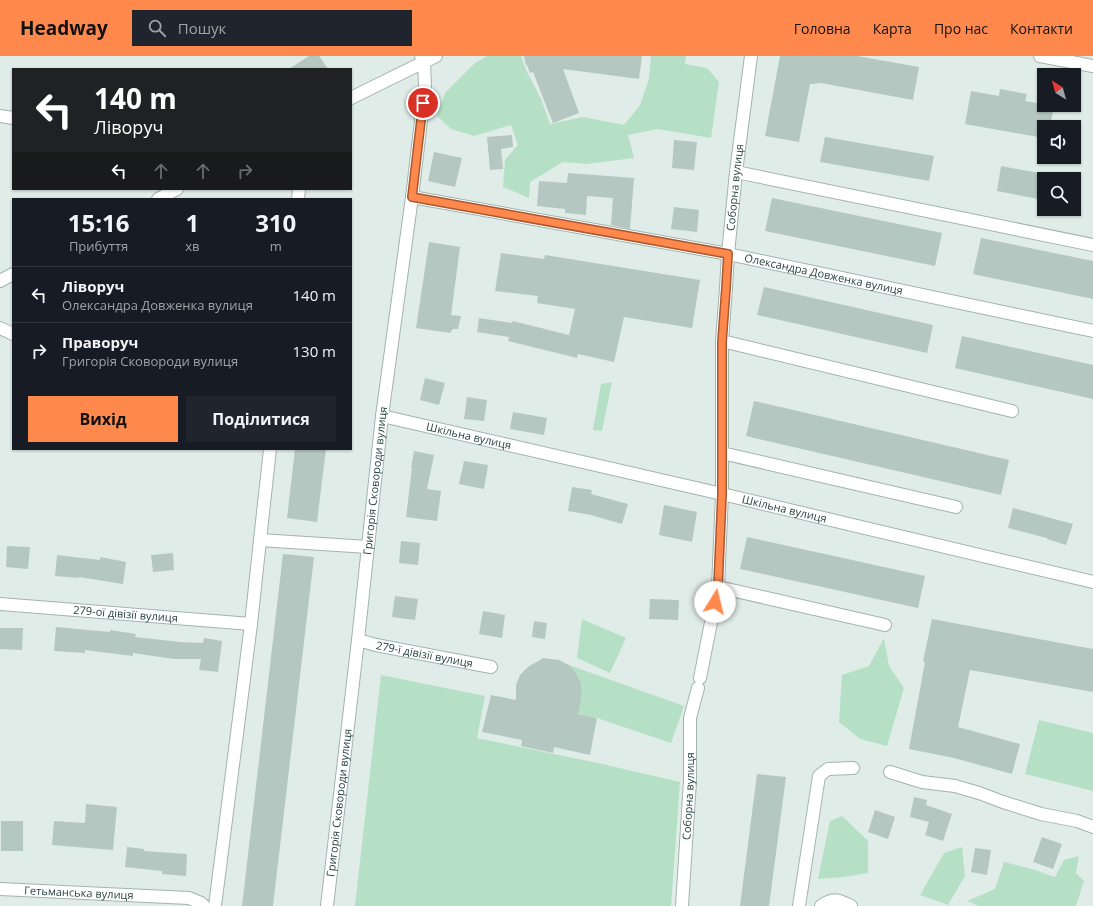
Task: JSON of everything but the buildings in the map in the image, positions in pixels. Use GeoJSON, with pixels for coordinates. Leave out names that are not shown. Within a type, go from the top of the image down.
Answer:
{"type":"FeatureCollection","features":[{"type":"Feature","properties":{"kind":"street"},"geometry":{"type":"LineString","coordinates":[[352,97],[422,59],[436,56]]}},
{"type":"Feature","properties":{"kind":"street","name":"Соборна вулиця"},"geometry":{"type":"LineString","coordinates":[[682,906],[690,781],[690,718],[699,683],[718,587],[722,494],[722,342],[728,254],[736,172],[751,56]]}},
{"type":"Feature","properties":{"kind":"street"},"geometry":{"type":"LineString","coordinates":[[1040,56],[1093,66]]}},
{"type":"Feature","properties":{"kind":"street","name":"Григорія Сковороди вулиця"},"geometry":{"type":"LineString","coordinates":[[327,906],[382,416],[412,197],[425,87],[422,59]]}},
{"type":"Feature","properties":{"kind":"street"},"geometry":{"type":"LineString","coordinates":[[0,116],[12,118]]}},
{"type":"Feature","properties":{"kind":"street"},"geometry":{"type":"LineString","coordinates":[[736,172],[1093,245]]}},
{"type":"Feature","properties":{"kind":"street"},"geometry":{"type":"LineString","coordinates":[[160,198],[175,190]]}},
{"type":"Feature","properties":{"kind":"street","name":"Олександра Довженка вулиця"},"geometry":{"type":"LineString","coordinates":[[412,197],[728,254],[1093,331]]}},
{"type":"Feature","properties":{"kind":"street"},"geometry":{"type":"LineString","coordinates":[[0,281],[12,275]]}},
{"type":"Feature","properties":{"kind":"street"},"geometry":{"type":"LineString","coordinates":[[0,328],[12,334]]}},
{"type":"Feature","properties":{"kind":"street"},"geometry":{"type":"LineString","coordinates":[[722,342],[1012,411]]}},
{"type":"Feature","properties":{"kind":"street","name":"Шкільна вулиця"},"geometry":{"type":"LineString","coordinates":[[382,416],[722,494],[1093,582]]}},
{"type":"Feature","properties":{"kind":"street"},"geometry":{"type":"LineString","coordinates":[[215,906],[251,624],[270,450]]}},
{"type":"Feature","properties":{"kind":"street"},"geometry":{"type":"LineString","coordinates":[[722,453],[956,507]]}},
{"type":"Feature","properties":{"kind":"street"},"geometry":{"type":"LineString","coordinates":[[260,540],[368,547]]}},
{"type":"Feature","properties":{"kind":"street"},"geometry":{"type":"LineString","coordinates":[[718,587],[885,625]]}},
{"type":"Feature","properties":{"kind":"street","name":"279-ої дівізії вулиця"},"geometry":{"type":"LineString","coordinates":[[0,604],[251,624]]}},
{"type":"Feature","properties":{"kind":"street","name":"279-ї дівізії вулиця"},"geometry":{"type":"LineString","coordinates":[[358,640],[491,668]]}},
{"type":"Feature","properties":{"kind":"street"},"geometry":{"type":"LineString","coordinates":[[799,906],[819,776],[828,769],[853,768]]}},
{"type":"Feature","properties":{"kind":"street"},"geometry":{"type":"LineString","coordinates":[[890,772],[922,782],[955,786],[1041,814],[1077,821],[1093,827]]}},
{"type":"Feature","properties":{"kind":"street","name":"Гетьманська вулиця"},"geometry":{"type":"LineString","coordinates":[[0,889],[189,898],[201,903],[204,906]]}},
{"type":"Feature","properties":{"kind":"street"},"geometry":{"type":"LineString","coordinates":[[821,906],[825,903],[836,900],[851,906]]}},
{"type":"Feature","properties":{"kind":"green space"},"geometry":{"type":"Polygon","coordinates":[[[487,56],[521,56],[526,70],[541,99],[550,124],[583,117],[624,125],[640,105],[649,79],[651,56],[686,56],[685,64],[707,68],[719,82],[711,138],[657,129],[628,135],[634,158],[587,164],[563,162],[530,182],[529,198],[503,187],[505,160],[518,145],[511,125],[474,136],[451,129],[437,116],[445,93],[475,63],[487,56]]]}},
{"type":"Feature","properties":{"kind":"green space"},"geometry":{"type":"Polygon","coordinates":[[[612,382],[602,431],[593,430],[601,384],[612,382]]]}},
{"type":"Feature","properties":{"kind":"green space"},"geometry":{"type":"Polygon","coordinates":[[[582,619],[626,638],[610,673],[577,658],[582,619]]]}},
{"type":"Feature","properties":{"kind":"green space"},"geometry":{"type":"Polygon","coordinates":[[[884,638],[889,666],[904,688],[887,746],[860,739],[839,722],[842,675],[869,666],[884,638]]]}},
{"type":"Feature","properties":{"kind":"green space"},"geometry":{"type":"Polygon","coordinates":[[[569,665],[684,706],[671,743],[597,718],[575,713],[581,700],[582,688],[578,677],[569,665]]]}},
{"type":"Feature","properties":{"kind":"green space"},"geometry":{"type":"Polygon","coordinates":[[[381,675],[485,696],[477,738],[680,782],[671,906],[355,906],[381,675]]]}},
{"type":"Feature","properties":{"kind":"green space"},"geometry":{"type":"Polygon","coordinates":[[[1039,720],[1093,733],[1093,791],[1025,774],[1039,720]]]}},
{"type":"Feature","properties":{"kind":"green space"},"geometry":{"type":"Polygon","coordinates":[[[842,816],[868,841],[868,873],[818,879],[830,821],[842,816]]]}},
{"type":"Feature","properties":{"kind":"green space"},"geometry":{"type":"Polygon","coordinates":[[[962,847],[965,876],[948,905],[920,895],[944,853],[962,847]]]}},
{"type":"Feature","properties":{"kind":"green space"},"geometry":{"type":"Polygon","coordinates":[[[1079,856],[1076,873],[1084,881],[1076,906],[979,906],[967,901],[995,889],[1004,862],[1055,877],[1064,860],[1079,856]]]}},
{"type":"Feature","properties":{"kind":"route"},"geometry":{"type":"LineString","coordinates":[[423,103],[412,197],[728,254],[722,342],[722,494],[718,587],[715,602]]}}]}
